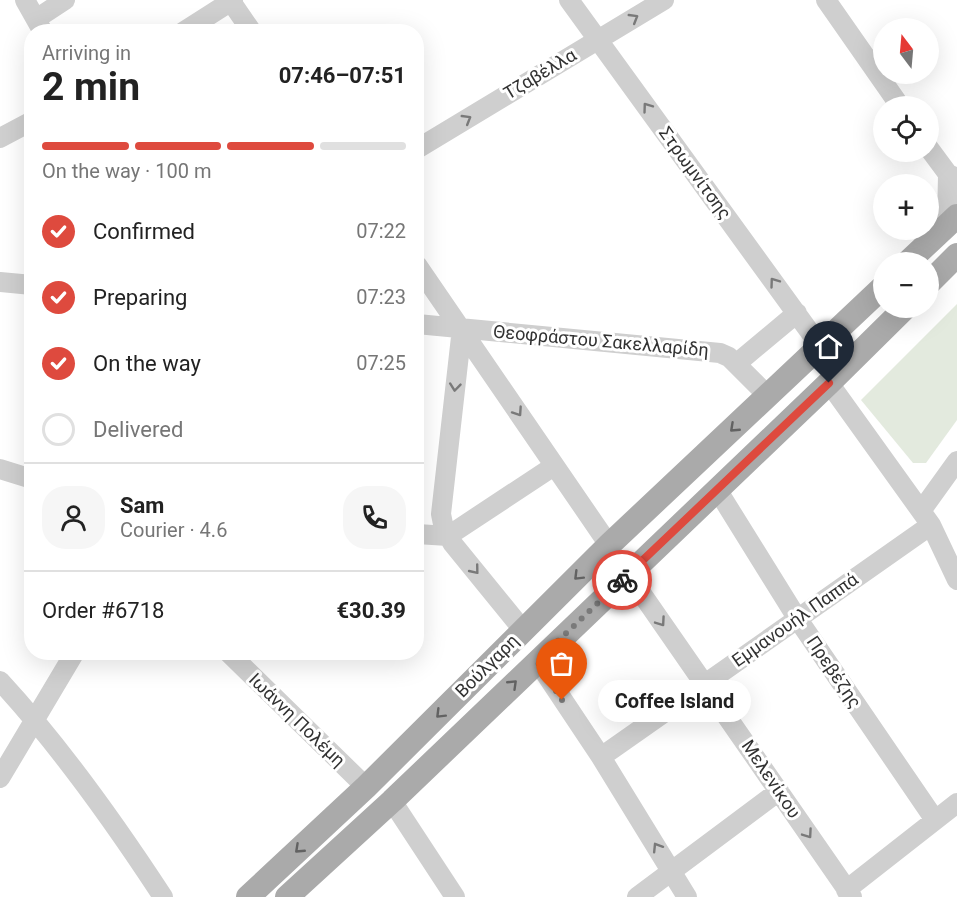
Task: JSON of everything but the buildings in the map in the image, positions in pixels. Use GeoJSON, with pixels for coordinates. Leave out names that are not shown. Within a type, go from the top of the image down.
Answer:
{"type":"FeatureCollection","features":[{"type":"Feature","properties":{"kind":"main road"},"geometry":{"type":"LineString","coordinates":[[919,252],[952,221]]}},
{"type":"Feature","properties":{"kind":"main road"},"geometry":{"type":"LineString","coordinates":[[939,273],[957,255]]}},
{"type":"Feature","properties":{"kind":"main road","name":"Βούλγαρη"},"geometry":{"type":"LineString","coordinates":[[248,897],[366,787],[609,545],[873,296]]}},
{"type":"Feature","properties":{"kind":"main road","name":"Βούλγαρη"},"geometry":{"type":"LineString","coordinates":[[287,897],[392,801],[628,574],[718,491],[895,318]]}},
{"type":"Feature","properties":{"kind":"street"},"geometry":{"type":"LineString","coordinates":[[25,0],[39,24]]}},
{"type":"Feature","properties":{"kind":"street"},"geometry":{"type":"LineString","coordinates":[[41,24],[65,0]]}},
{"type":"Feature","properties":{"kind":"street"},"geometry":{"type":"LineString","coordinates":[[195,24],[232,0],[247,24]]}},
{"type":"Feature","properties":{"kind":"street","name":"Στρωμνίτσης"},"geometry":{"type":"LineString","coordinates":[[569,0],[820,346]]}},
{"type":"Feature","properties":{"kind":"street","name":"Τζαβέλλα"},"geometry":{"type":"LineString","coordinates":[[424,145],[664,0]]}},
{"type":"Feature","properties":{"kind":"street"},"geometry":{"type":"LineString","coordinates":[[826,0],[893,96]]}},
{"type":"Feature","properties":{"kind":"street"},"geometry":{"type":"LineString","coordinates":[[0,138],[24,125]]}},
{"type":"Feature","properties":{"kind":"street"},"geometry":{"type":"LineString","coordinates":[[939,160],[952,176],[952,221]]}},
{"type":"Feature","properties":{"kind":"street"},"geometry":{"type":"LineString","coordinates":[[424,275],[609,545]]}},
{"type":"Feature","properties":{"kind":"street"},"geometry":{"type":"LineString","coordinates":[[0,282],[24,284]]}},
{"type":"Feature","properties":{"kind":"street"},"geometry":{"type":"LineString","coordinates":[[736,364],[797,313]]}},
{"type":"Feature","properties":{"kind":"street","name":"Θεοφράστου Σακελλαρίδη"},"geometry":{"type":"LineString","coordinates":[[424,325],[720,352],[726,354],[768,396]]}},
{"type":"Feature","properties":{"kind":"street"},"geometry":{"type":"LineString","coordinates":[[462,328],[441,514],[444,529],[524,630]]}},
{"type":"Feature","properties":{"kind":"street"},"geometry":{"type":"LineString","coordinates":[[829,383],[926,518],[957,580]]}},
{"type":"Feature","properties":{"kind":"street","name":"Εμμανουήλ Παππά"},"geometry":{"type":"LineString","coordinates":[[601,757],[797,618],[926,518],[957,461]]}},
{"type":"Feature","properties":{"kind":"street"},"geometry":{"type":"LineString","coordinates":[[424,534],[448,536],[554,466]]}},
{"type":"Feature","properties":{"kind":"street"},"geometry":{"type":"LineString","coordinates":[[0,469],[24,476]]}},
{"type":"Feature","properties":{"kind":"street","name":"Πρεβέζης"},"geometry":{"type":"LineString","coordinates":[[718,491],[797,618],[935,820]]}},
{"type":"Feature","properties":{"kind":"street","name":"Μελενίκου"},"geometry":{"type":"LineString","coordinates":[[628,574],[849,893]]}},
{"type":"Feature","properties":{"kind":"street"},"geometry":{"type":"LineString","coordinates":[[0,778],[70,660]]}},
{"type":"Feature","properties":{"kind":"street","name":"Ιωάννη Πολέμη"},"geometry":{"type":"LineString","coordinates":[[236,660],[366,787]]}},
{"type":"Feature","properties":{"kind":"street"},"geometry":{"type":"LineString","coordinates":[[537,661],[601,757],[687,897]]}},
{"type":"Feature","properties":{"kind":"street"},"geometry":{"type":"LineString","coordinates":[[0,681],[124,837],[163,897]]}},
{"type":"Feature","properties":{"kind":"street"},"geometry":{"type":"LineString","coordinates":[[637,897],[779,791]]}},
{"type":"Feature","properties":{"kind":"street"},"geometry":{"type":"LineString","coordinates":[[392,801],[455,897]]}},
{"type":"Feature","properties":{"kind":"street"},"geometry":{"type":"LineString","coordinates":[[849,893],[957,803]]}},
{"type":"Feature","properties":{"kind":"shaded area"},"geometry":{"type":"Polygon","coordinates":[[[957,304],[957,420],[926,463],[913,463],[861,400],[957,304]]]}},
{"type":"Feature","properties":{"kind":"way so far"},"geometry":{"type":"LineString","coordinates":[[562,700],[537,661],[622,580]]}},
{"type":"Feature","properties":{"kind":"place","name":"Coffee Island"},"geometry":{"type":"Point","coordinates":[562,700]}},
{"type":"Feature","properties":{"kind":"route"},"geometry":{"type":"LineString","coordinates":[[622,580],[829,383]]}}]}
